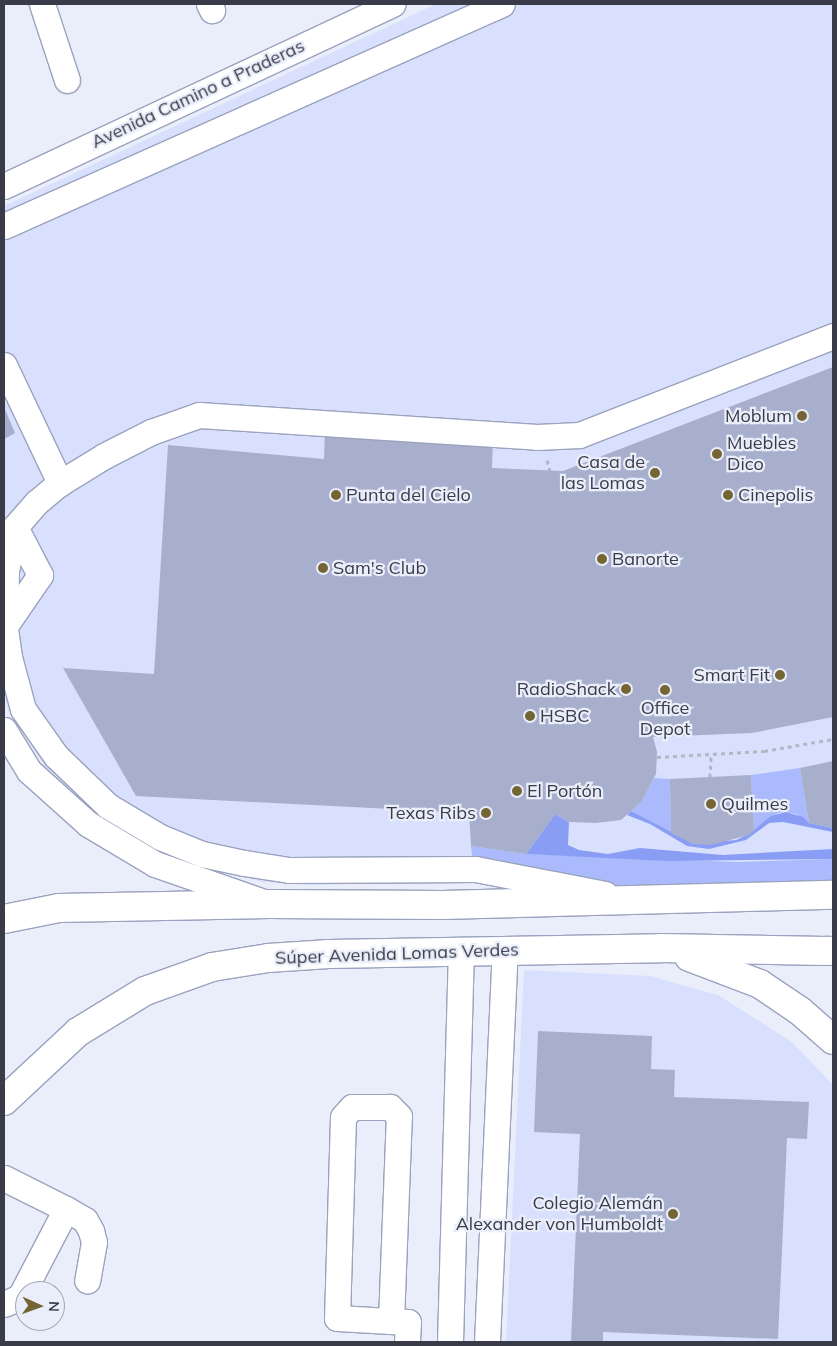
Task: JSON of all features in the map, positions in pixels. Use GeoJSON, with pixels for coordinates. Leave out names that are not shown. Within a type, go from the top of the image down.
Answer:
{"type":"FeatureCollection","features":[{"type":"Feature","properties":{"kind":"main road"},"geometry":{"type":"LineString","coordinates":[[4,918],[59,908],[269,904],[443,905],[833,895]]}},
{"type":"Feature","properties":{"kind":"main road"},"geometry":{"type":"LineString","coordinates":[[661,948],[760,984],[800,1011],[833,1040]]}},
{"type":"Feature","properties":{"kind":"main road","name":"Súper Avenida Lomas Verdes"},"geometry":{"type":"LineString","coordinates":[[4,1101],[78,1032],[145,991],[212,967],[286,956],[461,950],[661,948],[833,951]]}},
{"type":"Feature","properties":{"kind":"street"},"geometry":{"type":"LineString","coordinates":[[42,4],[67,80]]}},
{"type":"Feature","properties":{"kind":"street","name":"Avenida Camino a Praderas"},"geometry":{"type":"LineString","coordinates":[[4,186],[393,4]]}},
{"type":"Feature","properties":{"kind":"street"},"geometry":{"type":"LineString","coordinates":[[4,226],[502,4]]}},
{"type":"Feature","properties":{"kind":"street"},"geometry":{"type":"LineString","coordinates":[[4,554],[15,527],[37,502],[60,483],[151,432],[199,416],[507,435],[579,435],[833,336]]}},
{"type":"Feature","properties":{"kind":"street"},"geometry":{"type":"LineString","coordinates":[[4,365],[60,483]]}},
{"type":"Feature","properties":{"kind":"street"},"geometry":{"type":"LineString","coordinates":[[15,527],[6,571],[4,622],[9,657],[23,709],[56,756],[108,806],[160,837],[202,854],[288,870],[474,869],[639,901]]}},
{"type":"Feature","properties":{"kind":"street"},"geometry":{"type":"LineString","coordinates":[[4,622],[40,575],[15,527]]}},
{"type":"Feature","properties":{"kind":"street"},"geometry":{"type":"LineString","coordinates":[[4,730],[29,771],[88,824],[155,864],[269,904]]}},
{"type":"Feature","properties":{"kind":"street"},"geometry":{"type":"LineString","coordinates":[[450,1342],[461,950]]}},
{"type":"Feature","properties":{"kind":"street"},"geometry":{"type":"LineString","coordinates":[[487,1342],[505,951]]}},
{"type":"Feature","properties":{"kind":"street"},"geometry":{"type":"LineString","coordinates":[[459,1070],[500,1070]]}},
{"type":"Feature","properties":{"kind":"street"},"geometry":{"type":"LineString","coordinates":[[391,1321],[399,1116],[390,1107],[352,1107],[343,1117],[337,1318],[408,1322],[407,1342]]}},
{"type":"Feature","properties":{"kind":"street"},"geometry":{"type":"LineString","coordinates":[[4,1178],[85,1220],[94,1242],[87,1280]]}},
{"type":"Feature","properties":{"kind":"street"},"geometry":{"type":"LineString","coordinates":[[4,1304],[20,1297],[66,1209]]}},
{"type":"Feature","properties":{"kind":"path"},"geometry":{"type":"LineString","coordinates":[[657,757],[711,756],[764,751],[833,739]]}},
{"type":"Feature","properties":{"kind":"path"},"geometry":{"type":"LineString","coordinates":[[710,777],[711,756]]}},
{"type":"Feature","properties":{"kind":"shaded area"},"geometry":{"type":"Polygon","coordinates":[[[436,4],[833,4],[833,884],[487,881],[307,885],[263,882],[166,857],[101,816],[47,770],[9,712],[4,698],[4,206],[436,4]]]}},
{"type":"Feature","properties":{"kind":"shaded area"},"geometry":{"type":"Polygon","coordinates":[[[800,768],[809,823],[796,814],[778,813],[754,830],[751,775],[800,768]]]}},
{"type":"Feature","properties":{"kind":"shaded area"},"geometry":{"type":"Polygon","coordinates":[[[654,778],[670,779],[671,833],[631,811],[642,801],[654,778]]]}},
{"type":"Feature","properties":{"kind":"shaded area"},"geometry":{"type":"Polygon","coordinates":[[[631,811],[694,844],[736,840],[749,834],[771,816],[786,812],[803,817],[809,823],[833,828],[833,832],[783,822],[769,823],[746,840],[709,849],[687,846],[650,824],[627,815],[631,811]]]}},
{"type":"Feature","properties":{"kind":"shaded area"},"geometry":{"type":"Polygon","coordinates":[[[555,814],[569,822],[568,845],[579,850],[608,854],[640,848],[723,855],[833,849],[833,859],[667,861],[526,854],[555,814]]]}},
{"type":"Feature","properties":{"kind":"shaded area"},"geometry":{"type":"Polygon","coordinates":[[[471,846],[526,854],[737,862],[833,859],[833,884],[594,888],[473,865],[471,846]]]}},
{"type":"Feature","properties":{"kind":"shaded area","name":"Colegio Alemán Alexander von Humboldt"},"geometry":{"type":"Polygon","coordinates":[[[524,970],[650,976],[718,995],[792,1042],[833,1085],[833,1342],[506,1342],[524,970]]]}},
{"type":"Feature","properties":{"kind":"building"},"geometry":{"type":"Polygon","coordinates":[[[833,367],[833,717],[752,733],[653,737],[657,752],[656,774],[642,801],[621,820],[596,823],[569,822],[555,814],[526,854],[471,846],[469,813],[136,796],[63,668],[154,674],[168,445],[324,459],[325,428],[493,439],[492,468],[563,471],[833,367]]]}},
{"type":"Feature","properties":{"kind":"building"},"geometry":{"type":"Polygon","coordinates":[[[4,407],[15,433],[4,439],[4,407]]]}},
{"type":"Feature","properties":{"kind":"building"},"geometry":{"type":"Polygon","coordinates":[[[833,761],[833,828],[809,823],[800,768],[833,761]]]}},
{"type":"Feature","properties":{"kind":"building","name":"Quilmes"},"geometry":{"type":"Polygon","coordinates":[[[751,775],[754,830],[749,835],[711,845],[694,844],[671,833],[670,779],[751,775]]]}},
{"type":"Feature","properties":{"kind":"building"},"geometry":{"type":"Polygon","coordinates":[[[538,1031],[652,1036],[651,1069],[675,1070],[674,1097],[809,1102],[807,1139],[787,1138],[778,1339],[603,1332],[603,1342],[571,1342],[580,1134],[534,1132],[538,1031]]]}},
{"type":"Feature","properties":{"kind":"place","name":"Moblum"},"geometry":{"type":"Point","coordinates":[802,416]}},
{"type":"Feature","properties":{"kind":"place","name":"Muebles Dico"},"geometry":{"type":"Point","coordinates":[717,454]}},
{"type":"Feature","properties":{"kind":"place","name":"Casa de las Lomas"},"geometry":{"type":"Point","coordinates":[655,473]}},
{"type":"Feature","properties":{"kind":"place","name":"Punta del Cielo"},"geometry":{"type":"Point","coordinates":[336,495]}},
{"type":"Feature","properties":{"kind":"place","name":"Cinepolis"},"geometry":{"type":"Point","coordinates":[728,495]}},
{"type":"Feature","properties":{"kind":"place","name":"Banorte"},"geometry":{"type":"Point","coordinates":[602,559]}},
{"type":"Feature","properties":{"kind":"place","name":"Sam's Club"},"geometry":{"type":"Point","coordinates":[323,568]}},
{"type":"Feature","properties":{"kind":"place","name":"Smart Fit"},"geometry":{"type":"Point","coordinates":[780,675]}},
{"type":"Feature","properties":{"kind":"place","name":"RadioShack"},"geometry":{"type":"Point","coordinates":[626,689]}},
{"type":"Feature","properties":{"kind":"place","name":"Office Depot"},"geometry":{"type":"Point","coordinates":[665,690]}},
{"type":"Feature","properties":{"kind":"place","name":"HSBC"},"geometry":{"type":"Point","coordinates":[530,716]}},
{"type":"Feature","properties":{"kind":"place","name":"El Portón"},"geometry":{"type":"Point","coordinates":[517,791]}},
{"type":"Feature","properties":{"kind":"place","name":"Quilmes"},"geometry":{"type":"Point","coordinates":[711,804]}},
{"type":"Feature","properties":{"kind":"place","name":"Texas Ribs"},"geometry":{"type":"Point","coordinates":[486,813]}},
{"type":"Feature","properties":{"kind":"place","name":"Colegio Alemán Alexander von Humboldt"},"geometry":{"type":"Point","coordinates":[673,1214]}}]}
